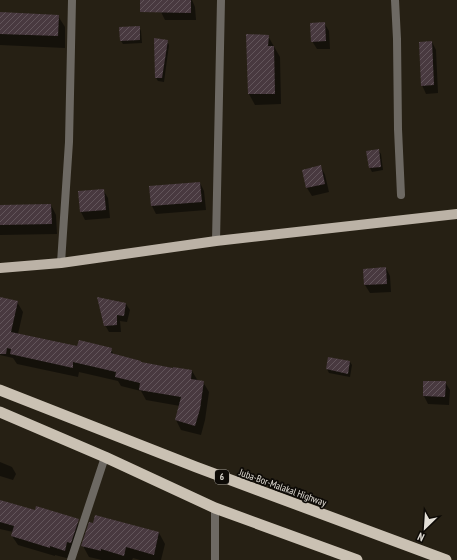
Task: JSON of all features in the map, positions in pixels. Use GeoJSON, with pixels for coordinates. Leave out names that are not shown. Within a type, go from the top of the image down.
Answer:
{"type":"FeatureCollection","features":[{"type":"Feature","properties":{"kind":"highway","name":"Juba-Bor-Malakal Highway"},"geometry":{"type":"LineString","coordinates":[[0,390],[196,467],[446,560]]}},
{"type":"Feature","properties":{"kind":"highway"},"geometry":{"type":"LineString","coordinates":[[0,412],[105,457],[215,508],[357,560]]}},
{"type":"Feature","properties":{"kind":"main road"},"geometry":{"type":"LineString","coordinates":[[0,268],[60,263],[216,241],[457,214]]}},
{"type":"Feature","properties":{"kind":"street"},"geometry":{"type":"LineString","coordinates":[[60,263],[69,142],[72,0]]}},
{"type":"Feature","properties":{"kind":"street"},"geometry":{"type":"LineString","coordinates":[[216,241],[221,0]]}},
{"type":"Feature","properties":{"kind":"street"},"geometry":{"type":"LineString","coordinates":[[395,0],[401,195]]}},
{"type":"Feature","properties":{"kind":"street"},"geometry":{"type":"LineString","coordinates":[[71,560],[105,457]]}},
{"type":"Feature","properties":{"kind":"street"},"geometry":{"type":"LineString","coordinates":[[215,508],[215,560]]}},
{"type":"Feature","properties":{"kind":"building"},"geometry":{"type":"Polygon","coordinates":[[[140,0],[191,0],[191,13],[140,12],[140,0]]]}},
{"type":"Feature","properties":{"kind":"building"},"geometry":{"type":"Polygon","coordinates":[[[0,12],[59,15],[58,36],[0,34],[0,12]]]}},
{"type":"Feature","properties":{"kind":"building"},"geometry":{"type":"Polygon","coordinates":[[[325,22],[326,41],[311,42],[310,23],[325,22]]]}},
{"type":"Feature","properties":{"kind":"building"},"geometry":{"type":"Polygon","coordinates":[[[140,26],[140,40],[120,41],[119,27],[140,26]]]}},
{"type":"Feature","properties":{"kind":"building"},"geometry":{"type":"Polygon","coordinates":[[[246,34],[269,35],[268,46],[274,46],[275,94],[248,94],[246,34]]]}},
{"type":"Feature","properties":{"kind":"building"},"geometry":{"type":"Polygon","coordinates":[[[154,38],[168,40],[162,78],[155,78],[154,38]]]}},
{"type":"Feature","properties":{"kind":"building"},"geometry":{"type":"Polygon","coordinates":[[[432,41],[434,85],[421,86],[419,42],[432,41]]]}},
{"type":"Feature","properties":{"kind":"building"},"geometry":{"type":"Polygon","coordinates":[[[379,149],[381,167],[369,168],[366,151],[379,149]]]}},
{"type":"Feature","properties":{"kind":"building"},"geometry":{"type":"Polygon","coordinates":[[[321,165],[325,184],[306,188],[302,170],[321,165]]]}},
{"type":"Feature","properties":{"kind":"building"},"geometry":{"type":"Polygon","coordinates":[[[200,182],[202,202],[151,206],[149,186],[200,182]]]}},
{"type":"Feature","properties":{"kind":"building"},"geometry":{"type":"Polygon","coordinates":[[[104,189],[106,210],[80,212],[78,191],[104,189]]]}},
{"type":"Feature","properties":{"kind":"building"},"geometry":{"type":"Polygon","coordinates":[[[51,204],[52,224],[0,225],[0,205],[51,204]]]}},
{"type":"Feature","properties":{"kind":"building"},"geometry":{"type":"Polygon","coordinates":[[[386,267],[387,284],[364,285],[363,269],[386,267]]]}},
{"type":"Feature","properties":{"kind":"building"},"geometry":{"type":"Polygon","coordinates":[[[0,297],[18,301],[11,332],[77,346],[79,340],[112,348],[111,353],[141,362],[192,370],[191,379],[204,381],[200,409],[195,426],[175,420],[181,397],[139,390],[140,383],[115,377],[116,372],[73,362],[73,368],[10,354],[11,349],[7,348],[6,354],[0,354],[0,297]]]}},
{"type":"Feature","properties":{"kind":"building"},"geometry":{"type":"Polygon","coordinates":[[[97,297],[126,303],[124,316],[117,315],[117,325],[104,326],[97,297]]]}},
{"type":"Feature","properties":{"kind":"building"},"geometry":{"type":"Polygon","coordinates":[[[328,357],[350,361],[348,374],[326,369],[328,357]]]}},
{"type":"Feature","properties":{"kind":"building"},"geometry":{"type":"Polygon","coordinates":[[[423,381],[446,381],[445,397],[423,396],[423,381]]]}},
{"type":"Feature","properties":{"kind":"building"},"geometry":{"type":"Polygon","coordinates":[[[0,500],[35,510],[36,506],[79,519],[71,543],[67,542],[65,551],[11,536],[14,526],[0,522],[0,500]]]}},
{"type":"Feature","properties":{"kind":"building"},"geometry":{"type":"Polygon","coordinates":[[[95,515],[159,532],[154,555],[126,547],[124,556],[101,549],[101,551],[81,546],[89,522],[93,523],[95,515]]]}}]}
